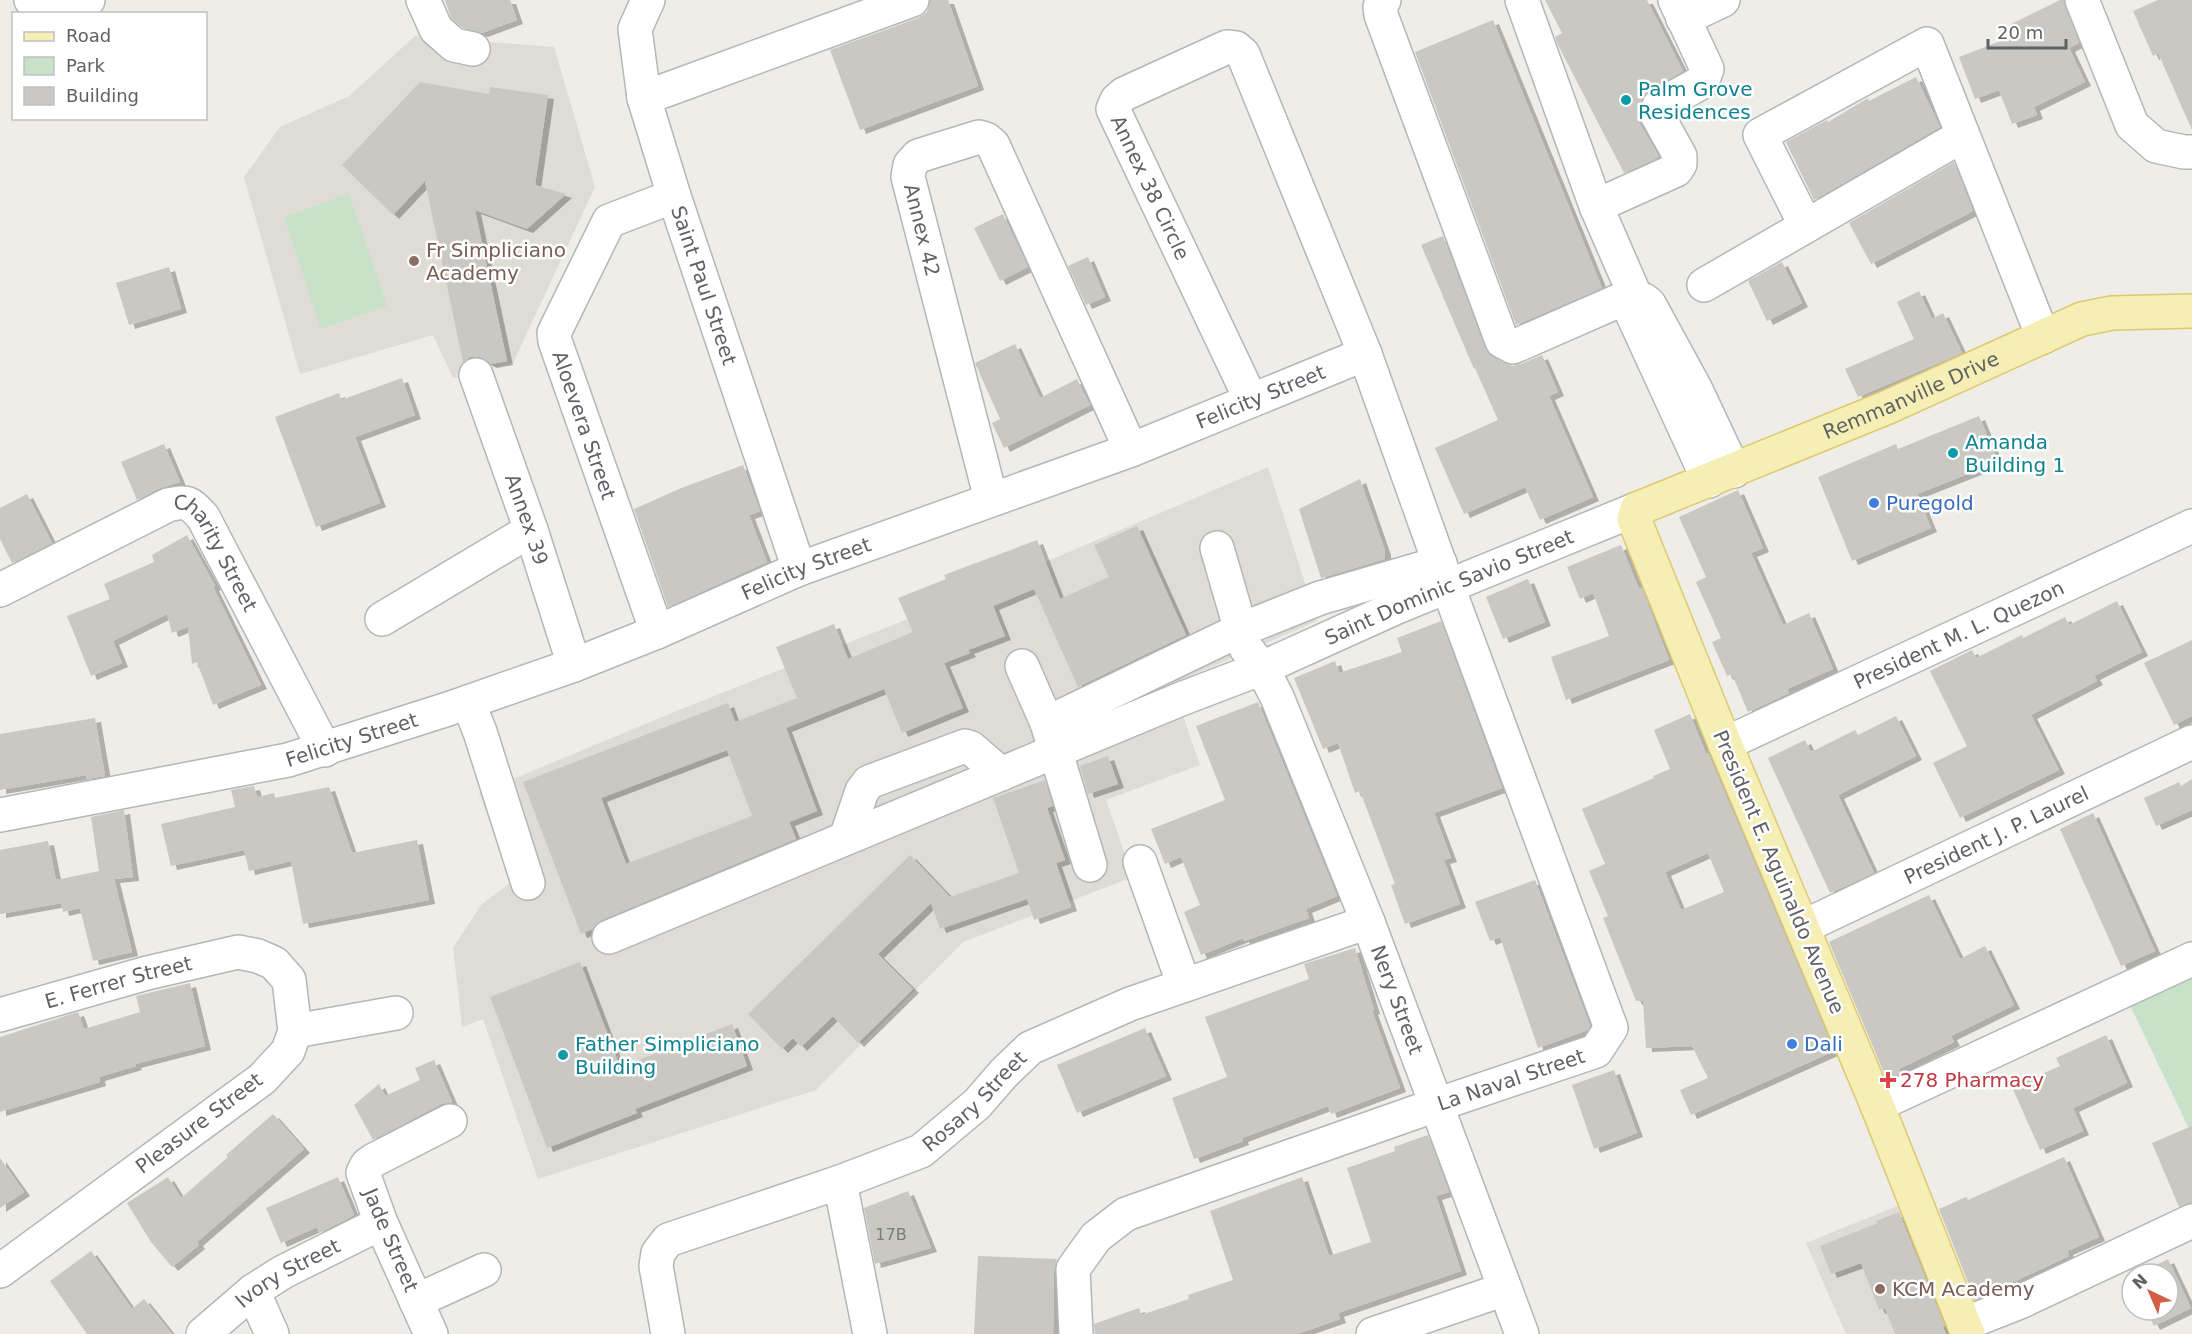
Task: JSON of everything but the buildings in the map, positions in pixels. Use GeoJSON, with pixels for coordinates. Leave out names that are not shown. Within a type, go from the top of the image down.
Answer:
{"type":"FeatureCollection","features":[{"type":"Feature","properties":{"kind":"main road","name":"Remmanville Drive"},"geometry":{"type":"LineString","coordinates":[[1637,509],[1888,407],[2082,320],[2112,313],[2192,311]]}},
{"type":"Feature","properties":{"kind":"main road","name":"President E. Aguinaldo Avenue"},"geometry":{"type":"LineString","coordinates":[[1637,509],[1634,519],[1725,744],[1877,1105],[1966,1329]]}},
{"type":"Feature","properties":{"kind":"street"},"geometry":{"type":"LineString","coordinates":[[31,0],[46,12]]}},
{"type":"Feature","properties":{"kind":"street"},"geometry":{"type":"LineString","coordinates":[[60,12],[88,0]]}},
{"type":"Feature","properties":{"kind":"street"},"geometry":{"type":"LineString","coordinates":[[423,0],[436,29],[454,45],[473,49]]}},
{"type":"Feature","properties":{"kind":"street","name":"Saint Paul Street"},"geometry":{"type":"LineString","coordinates":[[648,0],[635,29],[644,99],[674,196],[799,569]]}},
{"type":"Feature","properties":{"kind":"street"},"geometry":{"type":"LineString","coordinates":[[644,99],[912,0]]}},
{"type":"Feature","properties":{"kind":"street"},"geometry":{"type":"LineString","coordinates":[[1384,0],[1380,7],[1381,15],[1502,341],[1513,347],[1635,297],[1644,300],[1649,304],[1673,372],[1721,476]]}},
{"type":"Feature","properties":{"kind":"street"},"geometry":{"type":"LineString","coordinates":[[1522,0],[1596,206],[1635,297]]}},
{"type":"Feature","properties":{"kind":"street"},"geometry":{"type":"LineString","coordinates":[[1596,206],[1676,171],[1680,164],[1680,156],[1656,113],[1659,106],[1702,82],[1707,69],[1679,9],[1723,0]]}},
{"type":"Feature","properties":{"kind":"street"},"geometry":{"type":"LineString","coordinates":[[2082,0],[2132,125],[2156,146],[2192,152]]}},
{"type":"Feature","properties":{"kind":"street"},"geometry":{"type":"LineString","coordinates":[[1806,226],[1760,135],[1926,44],[2043,337]]}},
{"type":"Feature","properties":{"kind":"street","name":"Annex 38 Circle"},"geometry":{"type":"LineString","coordinates":[[1251,400],[1113,109],[1124,94],[1227,47],[1236,48],[1243,54],[1365,354]]}},
{"type":"Feature","properties":{"kind":"street"},"geometry":{"type":"LineString","coordinates":[[1704,285],[1962,136]]}},
{"type":"Feature","properties":{"kind":"street","name":"Annex 42"},"geometry":{"type":"LineString","coordinates":[[991,499],[908,177],[910,165],[918,156],[979,137],[986,139],[993,146],[1131,450]]}},
{"type":"Feature","properties":{"kind":"street","name":"Aloevera Street"},"geometry":{"type":"LineString","coordinates":[[657,632],[554,333],[609,221],[674,196]]}},
{"type":"Feature","properties":{"kind":"street"},"geometry":{"type":"LineString","coordinates":[[609,938],[1001,774],[1051,737],[1240,630],[1320,598],[1444,575],[1365,354]]}},
{"type":"Feature","properties":{"kind":"street","name":"Felicity Street"},"geometry":{"type":"LineString","coordinates":[[0,815],[288,760],[325,750],[468,702],[574,665],[657,632],[799,569],[1131,450],[1365,354]]}},
{"type":"Feature","properties":{"kind":"street","name":"Annex 39"},"geometry":{"type":"LineString","coordinates":[[476,375],[531,530],[574,665]]}},
{"type":"Feature","properties":{"kind":"street","name":"Charity Street"},"geometry":{"type":"LineString","coordinates":[[0,590],[168,505],[181,502],[190,504],[203,517],[325,750]]}},
{"type":"Feature","properties":{"kind":"street","name":"Saint Dominic Savio Street"},"geometry":{"type":"LineString","coordinates":[[1051,737],[1262,668],[1397,607],[1444,575],[1637,509]]}},
{"type":"Feature","properties":{"kind":"street","name":"President M. L. Quezon"},"geometry":{"type":"LineString","coordinates":[[1725,744],[2192,526]]}},
{"type":"Feature","properties":{"kind":"street"},"geometry":{"type":"LineString","coordinates":[[382,620],[531,530]]}},
{"type":"Feature","properties":{"kind":"street","name":"Nery Street"},"geometry":{"type":"LineString","coordinates":[[1217,548],[1246,648],[1262,668],[1277,697],[1368,922],[1522,1334]]}},
{"type":"Feature","properties":{"kind":"street","name":"La Naval Street"},"geometry":{"type":"LineString","coordinates":[[1076,1334],[1073,1269],[1096,1237],[1126,1214],[1596,1051],[1611,1028],[1444,575]]}},
{"type":"Feature","properties":{"kind":"street"},"geometry":{"type":"LineString","coordinates":[[1022,666],[1051,737],[1089,865]]}},
{"type":"Feature","properties":{"kind":"street"},"geometry":{"type":"LineString","coordinates":[[468,702],[480,732],[528,883]]}},
{"type":"Feature","properties":{"kind":"street","name":"President J. P. Laurel"},"geometry":{"type":"LineString","coordinates":[[1803,927],[2192,742]]}},
{"type":"Feature","properties":{"kind":"street"},"geometry":{"type":"LineString","coordinates":[[846,838],[862,791],[869,782],[965,746],[971,748],[1001,774]]}},
{"type":"Feature","properties":{"kind":"street"},"geometry":{"type":"LineString","coordinates":[[1140,862],[1184,985]]}},
{"type":"Feature","properties":{"kind":"street","name":"Rosary Street"},"geometry":{"type":"LineString","coordinates":[[668,1334],[656,1266],[658,1253],[668,1240],[840,1182],[921,1151],[977,1104],[1030,1048],[1130,1004],[1368,922]]}},
{"type":"Feature","properties":{"kind":"street","name":"E. Ferrer Street"},"geometry":{"type":"LineString","coordinates":[[0,1015],[147,973],[238,952],[258,956],[274,963],[289,980],[296,1031]]}},
{"type":"Feature","properties":{"kind":"street"},"geometry":{"type":"LineString","coordinates":[[1877,1105],[2192,959]]}},
{"type":"Feature","properties":{"kind":"street"},"geometry":{"type":"LineString","coordinates":[[296,1031],[396,1013]]}},
{"type":"Feature","properties":{"kind":"street","name":"Pleasure Street"},"geometry":{"type":"LineString","coordinates":[[0,1271],[262,1079],[288,1051],[296,1031]]}},
{"type":"Feature","properties":{"kind":"street","name":"Jade Street"},"geometry":{"type":"LineString","coordinates":[[432,1334],[381,1223],[363,1173],[367,1165],[374,1160],[450,1121]]}},
{"type":"Feature","properties":{"kind":"street"},"geometry":{"type":"LineString","coordinates":[[840,1182],[870,1334]]}},
{"type":"Feature","properties":{"kind":"street"},"geometry":{"type":"LineString","coordinates":[[1966,1329],[2192,1221]]}},
{"type":"Feature","properties":{"kind":"street","name":"Ivory Street"},"geometry":{"type":"LineString","coordinates":[[203,1334],[253,1291],[283,1272],[381,1223]]}},
{"type":"Feature","properties":{"kind":"street"},"geometry":{"type":"LineString","coordinates":[[416,1301],[484,1270]]}},
{"type":"Feature","properties":{"kind":"street"},"geometry":{"type":"LineString","coordinates":[[1373,1334],[1505,1290]]}},
{"type":"Feature","properties":{"kind":"street"},"geometry":{"type":"LineString","coordinates":[[253,1291],[272,1334]]}},
{"type":"Feature","properties":{"kind":"shaded area","name":"Fr Simpliciano Academy"},"geometry":{"type":"Polygon","coordinates":[[[415,36],[554,47],[595,187],[513,363],[453,378],[433,335],[300,374],[244,177],[280,127],[349,96],[415,36]]]}},
{"type":"Feature","properties":{"kind":"shaded area"},"geometry":{"type":"Polygon","coordinates":[[[1268,467],[1317,621],[1172,684],[1200,765],[1106,800],[1133,877],[963,942],[816,1090],[538,1179],[483,1019],[462,1027],[453,948],[481,905],[512,881],[479,793],[674,712],[968,595],[1268,467]]]}},
{"type":"Feature","properties":{"kind":"shaded area","name":"KCM Academy"},"geometry":{"type":"Polygon","coordinates":[[[1902,1204],[1950,1334],[1846,1334],[1806,1243],[1902,1204]]]}},
{"type":"Feature","properties":{"kind":"green space"},"geometry":{"type":"Polygon","coordinates":[[[349,194],[387,306],[321,329],[284,217],[349,194]]]}},
{"type":"Feature","properties":{"kind":"green space"},"geometry":{"type":"Polygon","coordinates":[[[2192,972],[2192,1135],[2128,1001],[2192,972]]]}},
{"type":"Feature","properties":{"kind":"place","name":"Palm Grove Residences"},"geometry":{"type":"Point","coordinates":[1626,100]}},
{"type":"Feature","properties":{"kind":"place","name":"Fr Simpliciano Academy"},"geometry":{"type":"Point","coordinates":[414,261]}},
{"type":"Feature","properties":{"kind":"place","name":"Amanda Building 1"},"geometry":{"type":"Point","coordinates":[1953,453]}},
{"type":"Feature","properties":{"kind":"place","name":"Puregold"},"geometry":{"type":"Point","coordinates":[1874,503]}},
{"type":"Feature","properties":{"kind":"place","name":"Dali"},"geometry":{"type":"Point","coordinates":[1792,1044]}},
{"type":"Feature","properties":{"kind":"place","name":"Father Simpliciano Building"},"geometry":{"type":"Point","coordinates":[563,1055]}},
{"type":"Feature","properties":{"kind":"place","name":"278 Pharmacy"},"geometry":{"type":"Point","coordinates":[1888,1080]}},
{"type":"Feature","properties":{"kind":"place","name":"KCM Academy"},"geometry":{"type":"Point","coordinates":[1880,1289]}}]}
